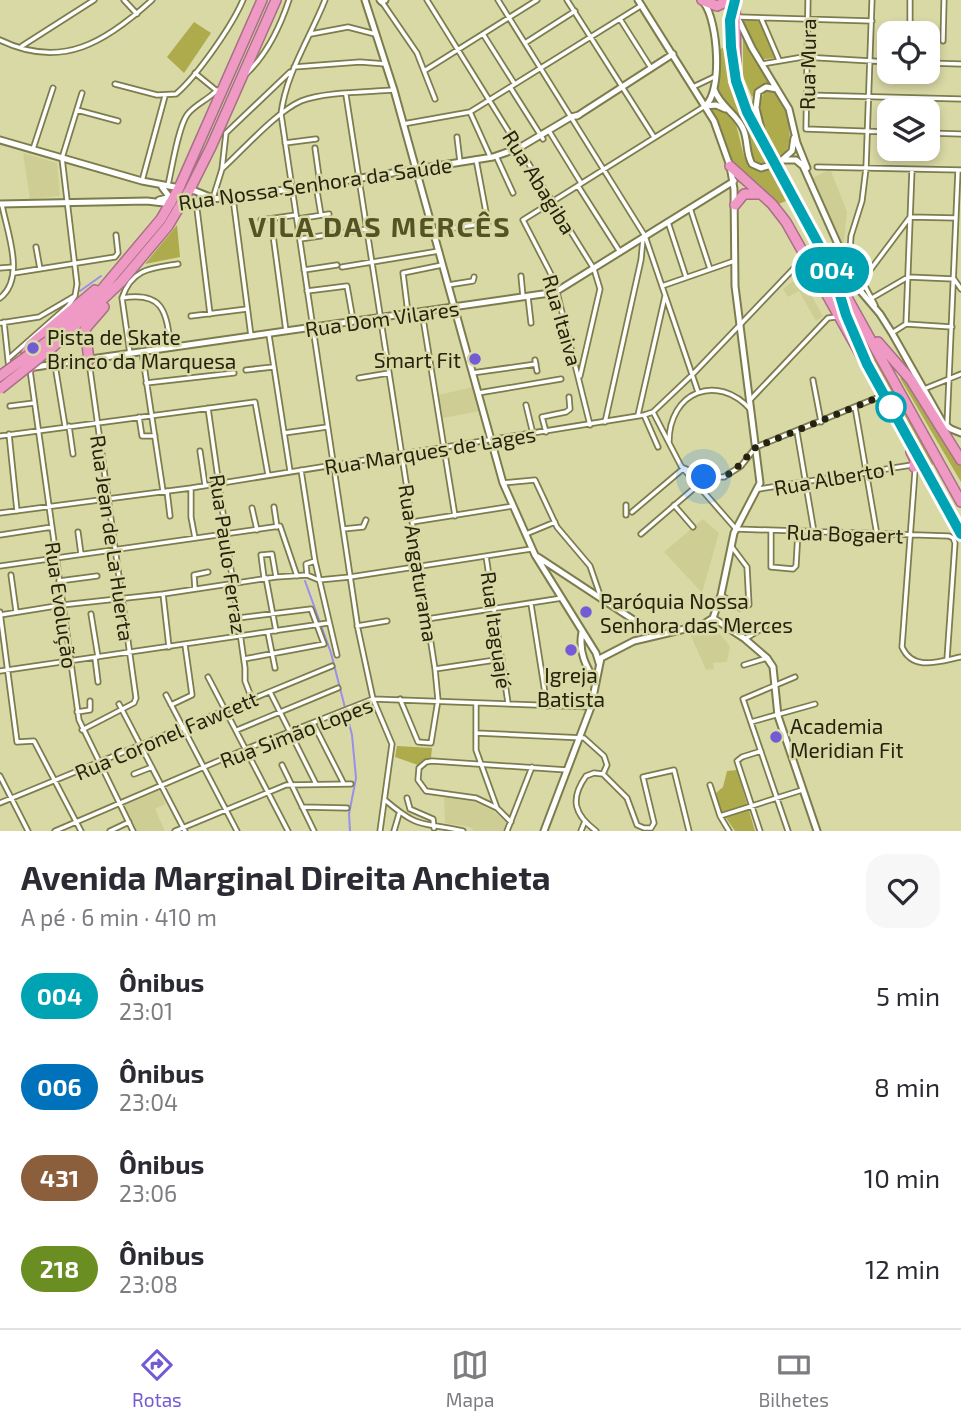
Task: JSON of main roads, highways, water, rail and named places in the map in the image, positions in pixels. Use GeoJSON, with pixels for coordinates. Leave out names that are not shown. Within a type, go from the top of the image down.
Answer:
{"type":"FeatureCollection","features":[{"type":"Feature","properties":{"kind":"highway"},"geometry":{"type":"LineString","coordinates":[[0,389],[51,344],[92,301],[162,219],[179,188],[219,92],[262,0]]}},
{"type":"Feature","properties":{"kind":"highway"},"geometry":{"type":"LineString","coordinates":[[702,0],[717,6],[735,0]]}},
{"type":"Feature","properties":{"kind":"highway"},"geometry":{"type":"LineString","coordinates":[[735,0],[739,19],[741,75],[763,137]]}},
{"type":"Feature","properties":{"kind":"highway"},"geometry":{"type":"LineString","coordinates":[[735,0],[736,81],[747,112],[961,502]]}},
{"type":"Feature","properties":{"kind":"highway"},"geometry":{"type":"LineString","coordinates":[[89,360],[85,329],[126,282],[182,203],[211,147],[276,3]]}},
{"type":"Feature","properties":{"kind":"highway"},"geometry":{"type":"LineString","coordinates":[[211,147],[225,135]]}},
{"type":"Feature","properties":{"kind":"highway"},"geometry":{"type":"LineString","coordinates":[[730,166],[762,195],[786,222],[934,482],[957,536]]}},
{"type":"Feature","properties":{"kind":"highway"},"geometry":{"type":"LineString","coordinates":[[784,177],[961,492]]}},
{"type":"Feature","properties":{"kind":"highway"},"geometry":{"type":"LineString","coordinates":[[735,205],[744,194],[752,192],[762,195]]}},
{"type":"Feature","properties":{"kind":"highway"},"geometry":{"type":"LineString","coordinates":[[159,202],[162,219]]}},
{"type":"Feature","properties":{"kind":"highway"},"geometry":{"type":"LineString","coordinates":[[832,269],[846,315],[867,364]]}},
{"type":"Feature","properties":{"kind":"highway"},"geometry":{"type":"LineString","coordinates":[[27,369],[26,354],[30,345],[118,271]]}},
{"type":"Feature","properties":{"kind":"highway"},"geometry":{"type":"LineString","coordinates":[[0,374],[72,331],[126,282]]}},
{"type":"Feature","properties":{"kind":"highway"},"geometry":{"type":"LineString","coordinates":[[878,342],[911,380],[961,460]]}},
{"type":"Feature","properties":{"kind":"highway"},"geometry":{"type":"LineString","coordinates":[[893,409],[899,429],[915,460],[913,467],[921,470],[934,482]]}},
{"type":"Feature","properties":{"kind":"main road"},"geometry":{"type":"LineString","coordinates":[[365,0],[394,90],[503,483],[534,552],[599,655],[591,707],[544,831]]}},
{"type":"Feature","properties":{"kind":"main road"},"geometry":{"type":"LineString","coordinates":[[599,655],[648,635],[702,625],[713,618],[736,529],[759,489],[760,472],[734,261],[734,181],[714,121],[640,3],[650,0]]}},
{"type":"Feature","properties":{"kind":"main road"},"geometry":{"type":"LineString","coordinates":[[702,0],[712,15],[716,46],[714,89],[712,98],[705,106]]}},
{"type":"Feature","properties":{"kind":"main road"},"geometry":{"type":"LineString","coordinates":[[739,19],[791,114],[794,135],[812,184],[858,287],[880,314],[947,427],[961,433]]}},
{"type":"Feature","properties":{"kind":"main road","name":"Rua Nossa Senhora da Saúde"},"geometry":{"type":"LineString","coordinates":[[1,204],[147,201],[182,203],[497,158],[520,150],[542,137],[673,54]]}},
{"type":"Feature","properties":{"kind":"main road"},"geometry":{"type":"LineString","coordinates":[[763,137],[756,108],[758,92],[766,87],[779,91]]}},
{"type":"Feature","properties":{"kind":"main road"},"geometry":{"type":"LineString","coordinates":[[714,89],[719,101],[743,128],[752,164],[766,168],[782,160],[792,151],[794,135]]}},
{"type":"Feature","properties":{"kind":"main road"},"geometry":{"type":"LineString","coordinates":[[705,106],[716,105],[727,110]]}},
{"type":"Feature","properties":{"kind":"main road"},"geometry":{"type":"LineString","coordinates":[[0,141],[142,181],[190,189],[213,198]]}},
{"type":"Feature","properties":{"kind":"main road","name":"Rua Nossa Senhora da Saúde"},"geometry":{"type":"LineString","coordinates":[[476,160],[520,150]]}},
{"type":"Feature","properties":{"kind":"main road"},"geometry":{"type":"LineString","coordinates":[[782,160],[791,159],[800,163],[812,184]]}},
{"type":"Feature","properties":{"kind":"main road","name":"Rua Dom Vilares"},"geometry":{"type":"LineString","coordinates":[[0,374],[557,291],[734,181]]}},
{"type":"Feature","properties":{"kind":"main road"},"geometry":{"type":"LineString","coordinates":[[147,201],[168,197],[167,192],[159,185]]}},
{"type":"Feature","properties":{"kind":"main road"},"geometry":{"type":"LineString","coordinates":[[534,552],[648,635]]}},
{"type":"Feature","properties":{"kind":"main road"},"geometry":{"type":"LineString","coordinates":[[545,570],[552,566]]}},
{"type":"Feature","properties":{"kind":"main road"},"geometry":{"type":"LineString","coordinates":[[713,618],[745,639],[767,658],[773,667],[778,714],[817,831]]}},
{"type":"Feature","properties":{"kind":"main road"},"geometry":{"type":"LineString","coordinates":[[582,631],[582,651],[596,682]]}},
{"type":"Feature","properties":{"kind":"waterway"},"geometry":{"type":"LineString","coordinates":[[80,291],[101,276]]}},
{"type":"Feature","properties":{"kind":"waterway"},"geometry":{"type":"LineString","coordinates":[[305,581],[331,653],[352,735],[356,778],[349,814],[350,831]]}},
{"type":"Feature","properties":{"kind":"place","name":"Pista de Skate Brinco da Marquesa"},"geometry":{"type":"Point","coordinates":[33,348]}},
{"type":"Feature","properties":{"kind":"place","name":"Smart Fit"},"geometry":{"type":"Point","coordinates":[475,359]}},
{"type":"Feature","properties":{"kind":"place","name":"Paróquia Nossa Senhora das Merces"},"geometry":{"type":"Point","coordinates":[586,612]}},
{"type":"Feature","properties":{"kind":"place","name":"Igreja Batista"},"geometry":{"type":"Point","coordinates":[571,650]}},
{"type":"Feature","properties":{"kind":"place","name":"Academia Meridian Fit"},"geometry":{"type":"Point","coordinates":[776,737]}},
{"type":"Feature","properties":{"kind":"district","name":"VILA DAS MERCÊS"},"geometry":{"type":"Point","coordinates":[380,226]}}]}
